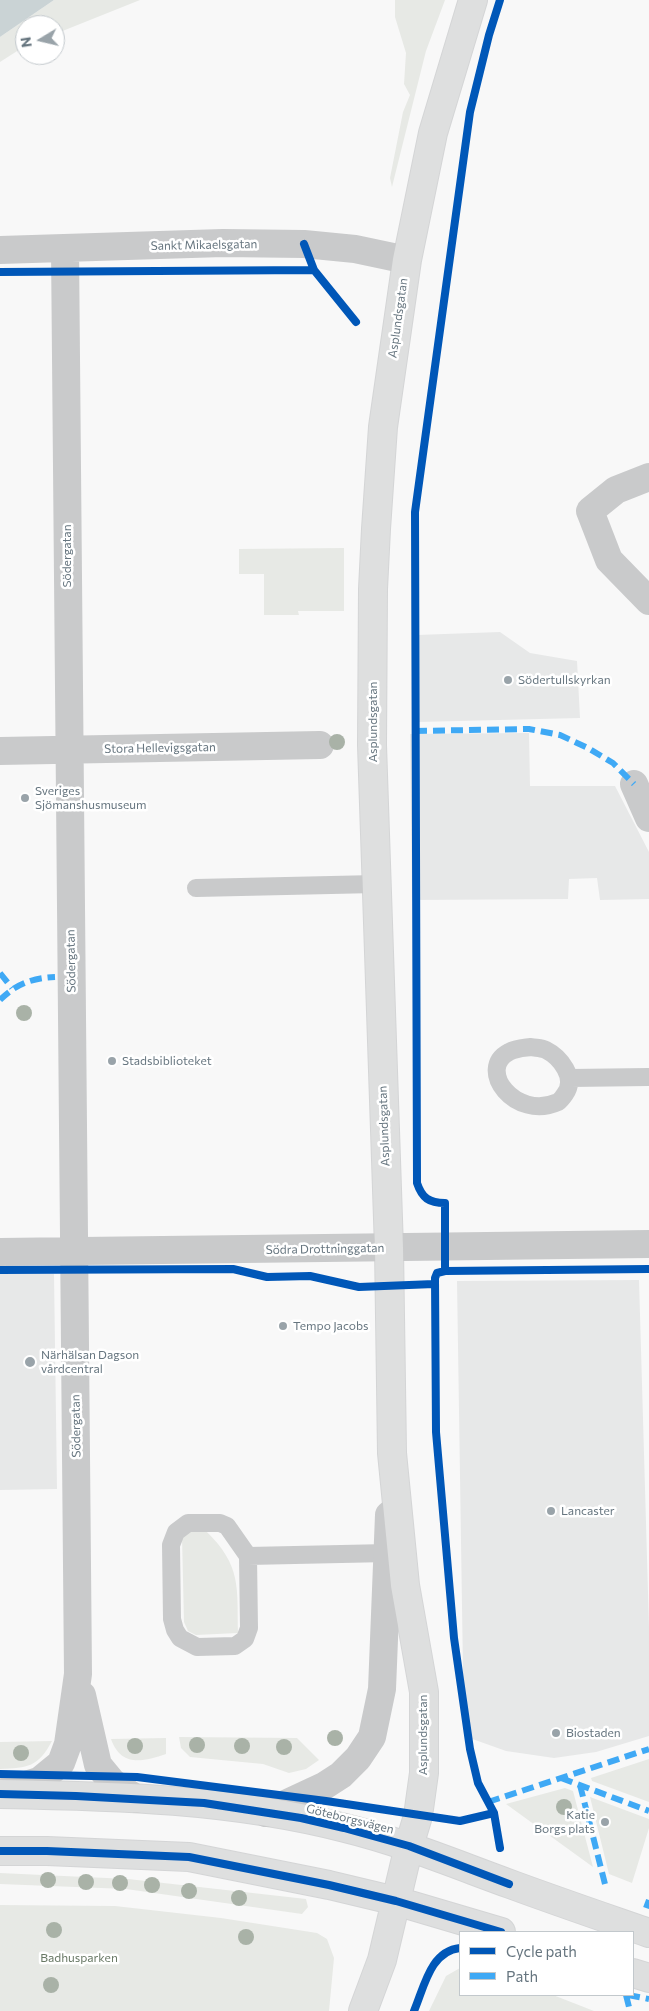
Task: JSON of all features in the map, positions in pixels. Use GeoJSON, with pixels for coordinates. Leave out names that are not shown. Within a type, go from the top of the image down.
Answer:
{"type":"FeatureCollection","features":[{"type":"Feature","properties":{"kind":"street","name":"Asplundsgatan"},"geometry":{"type":"LineString","coordinates":[[266,1812],[324,1786],[342,1775],[358,1758],[372,1736],[382,1689],[392,1453],[388,1248],[372,745],[373,589],[376,528],[383,427],[407,260],[433,133],[472,0]]}},
{"type":"Feature","properties":{"kind":"street","name":"Sankt Mikaelsgatan"},"geometry":{"type":"LineString","coordinates":[[0,250],[223,243],[304,244],[355,249],[407,260]]}},
{"type":"Feature","properties":{"kind":"street","name":"Södergatan"},"geometry":{"type":"LineString","coordinates":[[0,1793],[39,1781],[61,1763],[68,1744],[78,1674],[65,248]]}},
{"type":"Feature","properties":{"kind":"street"},"geometry":{"type":"LineString","coordinates":[[649,477],[616,490],[590,512],[609,560],[649,601]]}},
{"type":"Feature","properties":{"kind":"street","name":"Stora Hellevigsgatan"},"geometry":{"type":"LineString","coordinates":[[0,750],[320,745]]}},
{"type":"Feature","properties":{"kind":"street"},"geometry":{"type":"LineString","coordinates":[[634,784],[649,818]]}},
{"type":"Feature","properties":{"kind":"street","name":"Södra Drottninggatan"},"geometry":{"type":"LineString","coordinates":[[0,1252],[649,1244]]}},
{"type":"Feature","properties":{"kind":"street","name":"Asplundsgatan"},"geometry":{"type":"LineString","coordinates":[[363,2011],[382,1960],[418,1816],[424,1773],[424,1692],[405,1585],[392,1453]]}},
{"type":"Feature","properties":{"kind":"street","name":"Södergatan"},"geometry":{"type":"LineString","coordinates":[[78,1674],[98,1765],[112,1782],[137,1799]]}},
{"type":"Feature","properties":{"kind":"street","name":"Göteborgsvägen"},"geometry":{"type":"LineString","coordinates":[[0,1793],[204,1802],[344,1828],[409,1846],[509,1884],[649,1932]]}},
{"type":"Feature","properties":{"kind":"street"},"geometry":{"type":"LineString","coordinates":[[0,1851],[189,1857],[306,1879],[396,1901],[498,1931]]}},
{"type":"Feature","properties":{"kind":"street"},"geometry":{"type":"LineString","coordinates":[[634,1973],[649,1978]]}},
{"type":"Feature","properties":{"kind":"lane"},"geometry":{"type":"LineString","coordinates":[[196,888],[376,884]]}},
{"type":"Feature","properties":{"kind":"lane"},"geometry":{"type":"LineString","coordinates":[[570,1078],[649,1077]]}},
{"type":"Feature","properties":{"kind":"lane"},"geometry":{"type":"LineString","coordinates":[[188,1523],[220,1523],[227,1526],[248,1556],[250,1628],[245,1639],[235,1646],[197,1647],[180,1638],[175,1630],[172,1619],[171,1545],[176,1532],[188,1523]]}},
{"type":"Feature","properties":{"kind":"lane"},"geometry":{"type":"LineString","coordinates":[[248,1556],[388,1553]]}},
{"type":"Feature","properties":{"kind":"shaded area"},"geometry":{"type":"Polygon","coordinates":[[[0,0],[54,0],[32,15],[15,15],[15,27],[0,37],[0,0]]]}},
{"type":"Feature","properties":{"kind":"shaded area"},"geometry":{"type":"Polygon","coordinates":[[[500,632],[530,653],[577,661],[580,718],[418,722],[417,635],[500,632]]]}},
{"type":"Feature","properties":{"kind":"shaded area"},"geometry":{"type":"Polygon","coordinates":[[[529,733],[530,786],[615,786],[649,852],[649,899],[600,900],[597,878],[569,879],[568,899],[412,900],[410,734],[529,733]]]}},
{"type":"Feature","properties":{"kind":"shaded area"},"geometry":{"type":"Polygon","coordinates":[[[0,1274],[54,1274],[57,1489],[0,1490],[0,1274]]]}},
{"type":"Feature","properties":{"kind":"shaded area","name":"Lancaster"},"geometry":{"type":"Polygon","coordinates":[[[639,1280],[649,1627],[649,1736],[596,1752],[554,1758],[506,1751],[464,1736],[457,1281],[639,1280]]]}},
{"type":"Feature","properties":{"kind":"green space"},"geometry":{"type":"Polygon","coordinates":[[[54,0],[140,0],[65,30],[65,15],[32,15],[54,0]]]}},
{"type":"Feature","properties":{"kind":"green space"},"geometry":{"type":"Polygon","coordinates":[[[395,0],[445,0],[426,51],[392,187],[390,178],[403,112],[410,95],[404,84],[406,53],[395,17],[395,0]]]}},
{"type":"Feature","properties":{"kind":"green space"},"geometry":{"type":"Polygon","coordinates":[[[15,27],[15,52],[0,62],[0,37],[15,27]]]}},
{"type":"Feature","properties":{"kind":"green space"},"geometry":{"type":"Polygon","coordinates":[[[344,548],[344,611],[298,611],[299,615],[264,615],[264,574],[239,574],[239,549],[344,548]]]}},
{"type":"Feature","properties":{"kind":"green space"},"geometry":{"type":"Polygon","coordinates":[[[192,1531],[206,1531],[226,1555],[232,1567],[237,1590],[238,1633],[196,1635],[188,1631],[184,1622],[182,1537],[192,1531]]]}},
{"type":"Feature","properties":{"kind":"green space"},"geometry":{"type":"Polygon","coordinates":[[[179,1737],[297,1738],[319,1760],[306,1769],[289,1773],[263,1764],[190,1757],[181,1748],[179,1737]]]}},
{"type":"Feature","properties":{"kind":"green space"},"geometry":{"type":"Polygon","coordinates":[[[166,1738],[166,1754],[141,1760],[126,1758],[120,1754],[111,1739],[166,1738]]]}},
{"type":"Feature","properties":{"kind":"green space"},"geometry":{"type":"Polygon","coordinates":[[[52,1741],[37,1761],[25,1767],[0,1769],[0,1742],[52,1741]]]}},
{"type":"Feature","properties":{"kind":"green space"},"geometry":{"type":"Polygon","coordinates":[[[649,1759],[649,1802],[592,1781],[591,1778],[649,1759]]]}},
{"type":"Feature","properties":{"kind":"green space"},"geometry":{"type":"Polygon","coordinates":[[[565,1788],[573,1791],[593,1867],[506,1804],[565,1788]]]}},
{"type":"Feature","properties":{"kind":"green space"},"geometry":{"type":"Polygon","coordinates":[[[590,1797],[649,1819],[649,1828],[632,1883],[609,1874],[590,1797]]]}},
{"type":"Feature","properties":{"kind":"green space"},"geometry":{"type":"Polygon","coordinates":[[[0,1873],[128,1879],[306,1899],[308,1907],[302,1914],[126,1889],[0,1884],[0,1873]]]}},
{"type":"Feature","properties":{"kind":"green space","name":"Badhusparken"},"geometry":{"type":"Polygon","coordinates":[[[0,1905],[115,1906],[221,1918],[317,1933],[327,1939],[334,1958],[329,2011],[0,2011],[0,1905]]]}},
{"type":"Feature","properties":{"kind":"green space"},"geometry":{"type":"Polygon","coordinates":[[[459,1969],[459,1996],[556,1996],[594,2011],[429,2011],[446,1976],[459,1969]]]}},
{"type":"Feature","properties":{"kind":"marked path"},"geometry":{"type":"LineString","coordinates":[[415,731],[529,729],[560,735],[588,748],[613,763],[634,784]]}},
{"type":"Feature","properties":{"kind":"marked path"},"geometry":{"type":"LineString","coordinates":[[0,973],[12,988]]}},
{"type":"Feature","properties":{"kind":"marked path"},"geometry":{"type":"LineString","coordinates":[[0,1000],[12,990],[25,983],[55,977]]}},
{"type":"Feature","properties":{"kind":"marked path"},"geometry":{"type":"LineString","coordinates":[[488,1802],[649,1749]]}},
{"type":"Feature","properties":{"kind":"marked path"},"geometry":{"type":"LineString","coordinates":[[561,1778],[649,1811]]}},
{"type":"Feature","properties":{"kind":"marked path"},"geometry":{"type":"LineString","coordinates":[[580,1785],[606,1888]]}},
{"type":"Feature","properties":{"kind":"marked path"},"geometry":{"type":"LineString","coordinates":[[646,1908],[649,1900]]}},
{"type":"Feature","properties":{"kind":"marked path"},"geometry":{"type":"LineString","coordinates":[[626,1996],[630,2011]]}},
{"type":"Feature","properties":{"kind":"marked path"},"geometry":{"type":"LineString","coordinates":[[633,1996],[649,1999]]}},
{"type":"Feature","properties":{"kind":"cycle path"},"geometry":{"type":"LineString","coordinates":[[445,1271],[445,1203],[427,1199],[417,1183],[415,512],[470,112],[489,35],[500,0]]}},
{"type":"Feature","properties":{"kind":"cycle path"},"geometry":{"type":"LineString","coordinates":[[304,244],[314,270],[356,322]]}},
{"type":"Feature","properties":{"kind":"cycle path"},"geometry":{"type":"LineString","coordinates":[[0,272],[314,270]]}},
{"type":"Feature","properties":{"kind":"cycle path"},"geometry":{"type":"LineString","coordinates":[[0,1270],[233,1269],[267,1277],[310,1276],[359,1287],[434,1284]]}},
{"type":"Feature","properties":{"kind":"cycle path"},"geometry":{"type":"LineString","coordinates":[[500,1848],[494,1813],[478,1783],[470,1749],[454,1638],[436,1432],[435,1278],[437,1273],[445,1271],[649,1269]]}},
{"type":"Feature","properties":{"kind":"cycle path"},"geometry":{"type":"LineString","coordinates":[[0,1774],[137,1777],[326,1801],[460,1821],[494,1813]]}},
{"type":"Feature","properties":{"kind":"cycle path"},"geometry":{"type":"LineString","coordinates":[[0,1794],[204,1803],[301,1818],[409,1846],[509,1884]]}},
{"type":"Feature","properties":{"kind":"cycle path"},"geometry":{"type":"LineString","coordinates":[[0,1851],[189,1857],[329,1885],[396,1901],[498,1931]]}},
{"type":"Feature","properties":{"kind":"cycle path"},"geometry":{"type":"LineString","coordinates":[[414,2011],[425,1982],[435,1963],[450,1951],[459,1948]]}},
{"type":"Feature","properties":{"kind":"place","name":"Södertullskyrkan"},"geometry":{"type":"Point","coordinates":[508,680]}},
{"type":"Feature","properties":{"kind":"place","name":"Sveriges Sjömanshusmuseum"},"geometry":{"type":"Point","coordinates":[25,798]}},
{"type":"Feature","properties":{"kind":"place","name":"Stadsbiblioteket"},"geometry":{"type":"Point","coordinates":[112,1061]}},
{"type":"Feature","properties":{"kind":"place","name":"Tempo Jacobs"},"geometry":{"type":"Point","coordinates":[283,1326]}},
{"type":"Feature","properties":{"kind":"place","name":"Närhälsan Dagson vårdcentral"},"geometry":{"type":"Point","coordinates":[30,1362]}},
{"type":"Feature","properties":{"kind":"place","name":"Lancaster"},"geometry":{"type":"Point","coordinates":[551,1511]}},
{"type":"Feature","properties":{"kind":"place","name":"Biostaden"},"geometry":{"type":"Point","coordinates":[556,1733]}},
{"type":"Feature","properties":{"kind":"place","name":"Katie Borgs plats"},"geometry":{"type":"Point","coordinates":[605,1822]}}]}
